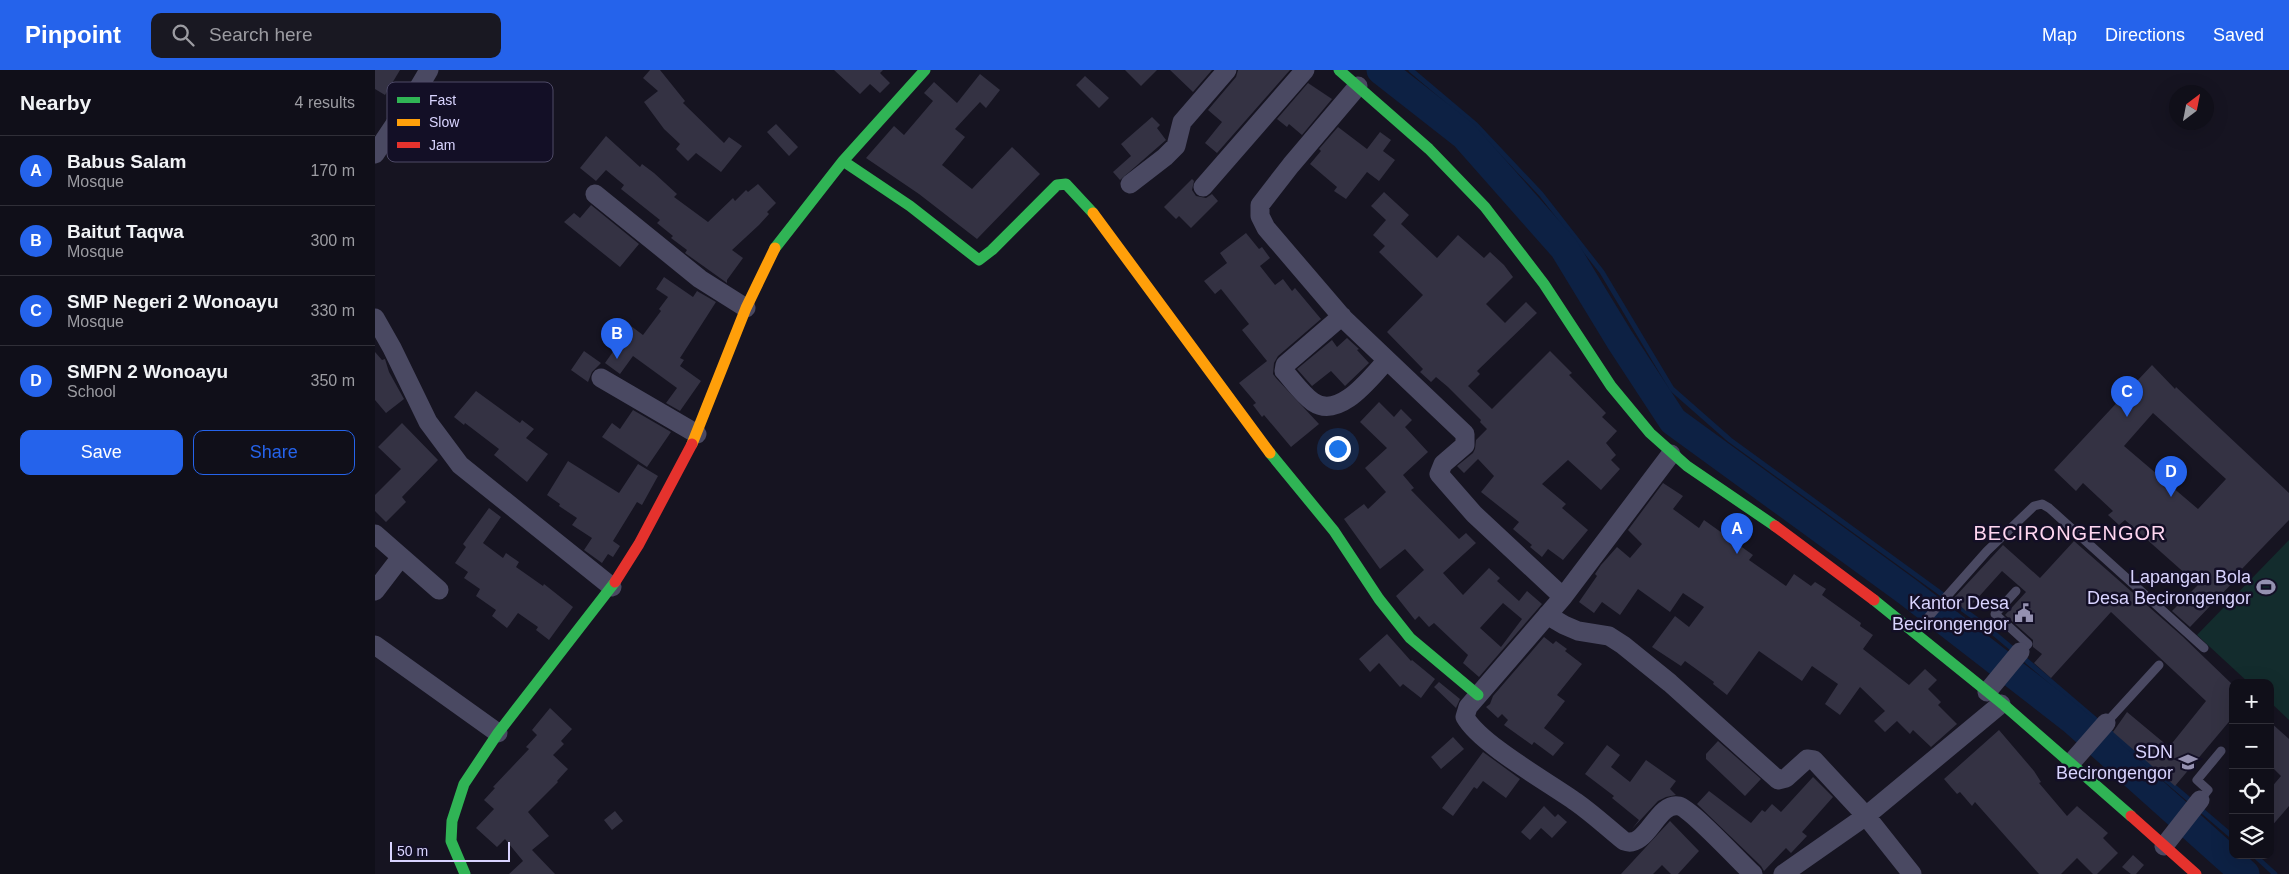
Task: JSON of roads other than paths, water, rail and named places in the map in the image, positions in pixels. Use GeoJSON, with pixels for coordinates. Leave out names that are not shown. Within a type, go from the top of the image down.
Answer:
{"type":"FeatureCollection","features":[{"type":"Feature","properties":{"kind":"street"},"geometry":{"type":"LineString","coordinates":[[422,82],[429,70]]}},
{"type":"Feature","properties":{"kind":"street"},"geometry":{"type":"LineString","coordinates":[[461,872],[451,842],[452,821],[464,784],[498,733],[612,587],[639,544],[697,434],[746,308],[771,252],[843,161],[925,70]]}},
{"type":"Feature","properties":{"kind":"street"},"geometry":{"type":"LineString","coordinates":[[1130,184],[1165,157],[1175,146],[1182,122],[1227,70]]}},
{"type":"Feature","properties":{"kind":"street"},"geometry":{"type":"LineString","coordinates":[[1203,187],[1305,70]]}},
{"type":"Feature","properties":{"kind":"street"},"geometry":{"type":"LineString","coordinates":[[1339,70],[1390,113],[1466,186],[1528,261],[1597,365],[1635,417],[1671,454],[1803,546],[1914,633],[2005,675],[2071,762],[2170,839],[2195,874]]}},
{"type":"Feature","properties":{"kind":"street"},"geometry":{"type":"LineString","coordinates":[[1358,86],[1260,205],[1260,216],[1266,228],[1342,316],[1465,434],[1465,445],[1443,464],[1439,474],[1474,514],[1563,597]]}},
{"type":"Feature","properties":{"kind":"street"},"geometry":{"type":"LineString","coordinates":[[375,154],[387,136]]}},
{"type":"Feature","properties":{"kind":"street"},"geometry":{"type":"LineString","coordinates":[[843,161],[910,206],[979,260],[992,250],[1057,185],[1066,184],[1075,192],[1105,230],[1280,468],[1333,530],[1379,599],[1410,638],[1478,695]]}},
{"type":"Feature","properties":{"kind":"street"},"geometry":{"type":"LineString","coordinates":[[595,194],[700,279],[746,308]]}},
{"type":"Feature","properties":{"kind":"street"},"geometry":{"type":"LineString","coordinates":[[1342,316],[1285,365],[1284,371],[1313,402],[1330,406],[1347,400],[1387,360]]}},
{"type":"Feature","properties":{"kind":"street"},"geometry":{"type":"LineString","coordinates":[[375,318],[392,348],[428,422],[460,465],[612,587]]}},
{"type":"Feature","properties":{"kind":"street"},"geometry":{"type":"LineString","coordinates":[[601,378],[697,434]]}},
{"type":"Feature","properties":{"kind":"street"},"geometry":{"type":"LineString","coordinates":[[1671,454],[1563,597],[1468,707],[1465,717],[1470,725],[1496,747],[1578,803],[1624,841],[1629,843],[1638,840],[1664,812],[1673,806],[1679,806],[1753,874]]}},
{"type":"Feature","properties":{"kind":"street"},"geometry":{"type":"LineString","coordinates":[[375,534],[439,590]]}},
{"type":"Feature","properties":{"kind":"street"},"geometry":{"type":"LineString","coordinates":[[375,591],[401,557]]}},
{"type":"Feature","properties":{"kind":"street"},"geometry":{"type":"LineString","coordinates":[[1547,615],[1564,626],[1609,636],[1623,645],[1670,682],[1778,780],[1786,778],[1807,759],[1814,760],[1866,816],[1912,874]]}},
{"type":"Feature","properties":{"kind":"street"},"geometry":{"type":"LineString","coordinates":[[375,645],[498,733]]}},
{"type":"Feature","properties":{"kind":"street"},"geometry":{"type":"LineString","coordinates":[[1783,874],[1866,816],[2005,675]]}},
{"type":"Feature","properties":{"kind":"street"},"geometry":{"type":"LineString","coordinates":[[2071,762],[2097,734]]}},
{"type":"Feature","properties":{"kind":"street"},"geometry":{"type":"LineString","coordinates":[[2170,839],[2193,809]]}},
{"type":"Feature","properties":{"kind":"lane"},"geometry":{"type":"LineString","coordinates":[[1914,633],[2014,526],[2034,506],[2042,504],[2049,508],[2204,648]]}},
{"type":"Feature","properties":{"kind":"lane"},"geometry":{"type":"LineString","coordinates":[[2005,675],[2027,644],[1995,614],[2016,591]]}},
{"type":"Feature","properties":{"kind":"lane"},"geometry":{"type":"LineString","coordinates":[[2097,734],[2159,666]]}},
{"type":"Feature","properties":{"kind":"lane"},"geometry":{"type":"LineString","coordinates":[[2193,809],[2209,790],[2197,780],[2221,751]]}},
{"type":"Feature","properties":{"kind":"waterway"},"geometry":{"type":"LineString","coordinates":[[1381,70],[1464,135],[1564,248],[1620,340],[1673,421],[1908,592],[2073,720],[2245,874]]}},
{"type":"Feature","properties":{"kind":"waterway"},"geometry":{"type":"LineString","coordinates":[[1411,70],[1476,125],[1541,194],[1602,272],[1672,389],[1730,440],[1983,624],[2015,651]]}},
{"type":"Feature","properties":{"kind":"waterway"},"geometry":{"type":"LineString","coordinates":[[2021,656],[2229,834]]}},
{"type":"Feature","properties":{"kind":"waterway"},"geometry":{"type":"LineString","coordinates":[[2258,859],[2275,874]]}},
{"type":"Feature","properties":{"kind":"place","name":"Baitut Taqwa"},"geometry":{"type":"Point","coordinates":[617,359]}},
{"type":"Feature","properties":{"kind":"place","name":"SMP Negeri 2 Wonoayu"},"geometry":{"type":"Point","coordinates":[2127,417]}},
{"type":"Feature","properties":{"kind":"place","name":"SMPN 2 Wonoayu"},"geometry":{"type":"Point","coordinates":[2171,497]}},
{"type":"Feature","properties":{"kind":"place","name":"Babus Salam"},"geometry":{"type":"Point","coordinates":[1737,554]}},
{"type":"Feature","properties":{"kind":"place","name":"Lapangan Bola Desa Becirongengor"},"geometry":{"type":"Point","coordinates":[2266,587]}},
{"type":"Feature","properties":{"kind":"place","name":"Kantor Desa Becirongengor"},"geometry":{"type":"Point","coordinates":[2024,613]}},
{"type":"Feature","properties":{"kind":"place","name":"SDN Becirongengor"},"geometry":{"type":"Point","coordinates":[2188,762]}},
{"type":"Feature","properties":{"kind":"district","name":"BECIRONGENGOR"},"geometry":{"type":"Point","coordinates":[2070,533]}}]}
